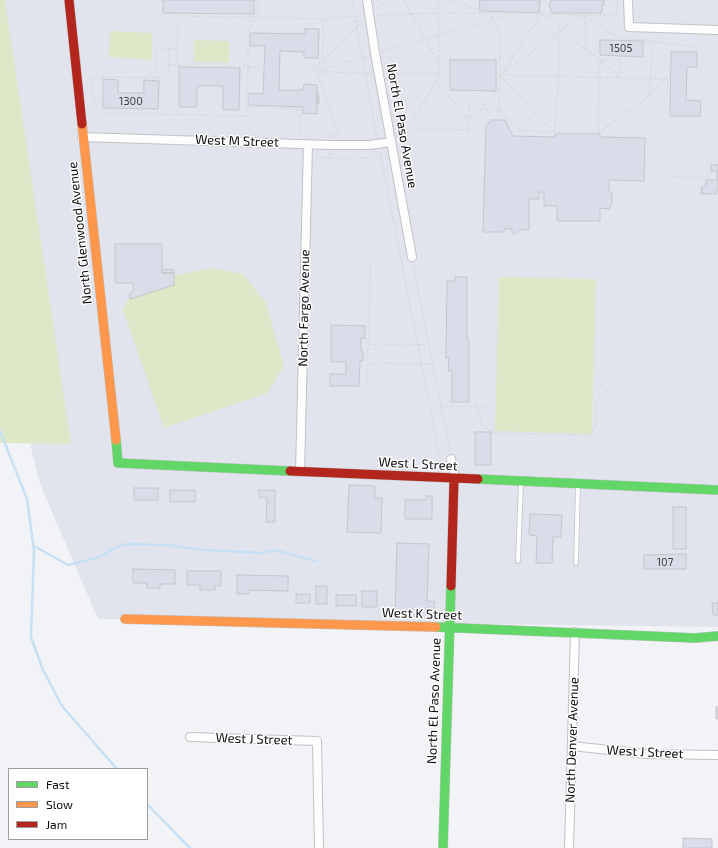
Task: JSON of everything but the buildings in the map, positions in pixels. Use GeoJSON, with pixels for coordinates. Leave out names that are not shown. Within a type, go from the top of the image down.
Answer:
{"type":"FeatureCollection","features":[{"type":"Feature","properties":{"kind":"street","name":"North Glenwood Avenue"},"geometry":{"type":"LineString","coordinates":[[69,0],[82,136],[118,463]]}},
{"type":"Feature","properties":{"kind":"street","name":"North El Paso Avenue"},"geometry":{"type":"LineString","coordinates":[[367,0],[375,53],[380,73],[412,257]]}},
{"type":"Feature","properties":{"kind":"street"},"geometry":{"type":"LineString","coordinates":[[628,0],[629,27],[718,30]]}},
{"type":"Feature","properties":{"kind":"street","name":"West M Street"},"geometry":{"type":"LineString","coordinates":[[82,136],[330,145],[378,144],[391,142]]}},
{"type":"Feature","properties":{"kind":"street","name":"North Fargo Avenue"},"geometry":{"type":"LineString","coordinates":[[300,472],[307,157],[304,144]]}},
{"type":"Feature","properties":{"kind":"street","name":"North El Paso Avenue"},"geometry":{"type":"LineString","coordinates":[[443,848],[454,479],[454,470],[451,458]]}},
{"type":"Feature","properties":{"kind":"street","name":"West L Street"},"geometry":{"type":"LineString","coordinates":[[118,463],[718,490]]}},
{"type":"Feature","properties":{"kind":"street","name":"West K Street"},"geometry":{"type":"LineString","coordinates":[[125,619],[575,632],[695,638],[718,636]]}},
{"type":"Feature","properties":{"kind":"street","name":"North Denver Avenue"},"geometry":{"type":"LineString","coordinates":[[569,848],[575,632]]}},
{"type":"Feature","properties":{"kind":"street","name":"West J Street"},"geometry":{"type":"LineString","coordinates":[[190,737],[317,741],[319,848]]}},
{"type":"Feature","properties":{"kind":"street","name":"West J Street"},"geometry":{"type":"LineString","coordinates":[[572,746],[646,754],[718,755]]}},
{"type":"Feature","properties":{"kind":"lane"},"geometry":{"type":"LineString","coordinates":[[518,561],[521,482]]}},
{"type":"Feature","properties":{"kind":"lane"},"geometry":{"type":"LineString","coordinates":[[576,563],[578,484]]}},
{"type":"Feature","properties":{"kind":"path"},"geometry":{"type":"LineString","coordinates":[[102,77],[102,113],[248,116],[248,31],[258,17],[258,0]]}},
{"type":"Feature","properties":{"kind":"path"},"geometry":{"type":"LineString","coordinates":[[352,0],[380,157],[444,478]]}},
{"type":"Feature","properties":{"kind":"path"},"geometry":{"type":"LineString","coordinates":[[388,0],[370,15],[312,71],[440,74]]}},
{"type":"Feature","properties":{"kind":"path"},"geometry":{"type":"LineString","coordinates":[[404,0],[438,63],[440,74]]}},
{"type":"Feature","properties":{"kind":"path"},"geometry":{"type":"LineString","coordinates":[[307,157],[377,158],[393,152],[406,133],[440,74],[438,0]]}},
{"type":"Feature","properties":{"kind":"path"},"geometry":{"type":"LineString","coordinates":[[450,0],[489,13],[500,33],[499,110]]}},
{"type":"Feature","properties":{"kind":"path"},"geometry":{"type":"LineString","coordinates":[[541,14],[617,16],[617,0]]}},
{"type":"Feature","properties":{"kind":"path"},"geometry":{"type":"LineString","coordinates":[[177,65],[178,16],[323,19],[411,13],[511,14],[375,53],[317,72]]}},
{"type":"Feature","properties":{"kind":"path"},"geometry":{"type":"LineString","coordinates":[[541,14],[554,20],[560,30],[600,60],[620,78]]}},
{"type":"Feature","properties":{"kind":"path"},"geometry":{"type":"LineString","coordinates":[[499,110],[500,75],[541,14]]}},
{"type":"Feature","properties":{"kind":"path"},"geometry":{"type":"LineString","coordinates":[[500,75],[582,15]]}},
{"type":"Feature","properties":{"kind":"path"},"geometry":{"type":"LineString","coordinates":[[585,17],[586,50]]}},
{"type":"Feature","properties":{"kind":"path"},"geometry":{"type":"LineString","coordinates":[[323,19],[323,60]]}},
{"type":"Feature","properties":{"kind":"path"},"geometry":{"type":"LineString","coordinates":[[554,132],[559,76],[560,30]]}},
{"type":"Feature","properties":{"kind":"path"},"geometry":{"type":"LineString","coordinates":[[648,97],[654,41]]}},
{"type":"Feature","properties":{"kind":"path"},"geometry":{"type":"LineString","coordinates":[[102,100],[94,100],[91,79],[102,77],[161,79],[168,75],[169,48]]}},
{"type":"Feature","properties":{"kind":"path"},"geometry":{"type":"LineString","coordinates":[[157,78],[156,50],[177,48]]}},
{"type":"Feature","properties":{"kind":"path"},"geometry":{"type":"LineString","coordinates":[[600,60],[620,59],[620,78]]}},
{"type":"Feature","properties":{"kind":"path"},"geometry":{"type":"LineString","coordinates":[[598,133],[600,60]]}},
{"type":"Feature","properties":{"kind":"path"},"geometry":{"type":"LineString","coordinates":[[168,65],[257,67]]}},
{"type":"Feature","properties":{"kind":"path"},"geometry":{"type":"LineString","coordinates":[[317,72],[338,134],[330,134],[330,158]]}},
{"type":"Feature","properties":{"kind":"path"},"geometry":{"type":"LineString","coordinates":[[500,75],[668,79],[668,96]]}},
{"type":"Feature","properties":{"kind":"path"},"geometry":{"type":"LineString","coordinates":[[500,75],[554,132]]}},
{"type":"Feature","properties":{"kind":"path"},"geometry":{"type":"LineString","coordinates":[[480,110],[499,110],[522,131],[598,133],[648,97],[665,79]]}},
{"type":"Feature","properties":{"kind":"path"},"geometry":{"type":"LineString","coordinates":[[436,80],[468,120]]}},
{"type":"Feature","properties":{"kind":"path"},"geometry":{"type":"LineString","coordinates":[[468,120],[500,90]]}},
{"type":"Feature","properties":{"kind":"path"},"geometry":{"type":"LineString","coordinates":[[406,133],[424,129],[468,131],[470,92]]}},
{"type":"Feature","properties":{"kind":"path"},"geometry":{"type":"LineString","coordinates":[[248,106],[301,110],[304,144]]}},
{"type":"Feature","properties":{"kind":"path"},"geometry":{"type":"LineString","coordinates":[[667,176],[707,178]]}},
{"type":"Feature","properties":{"kind":"path"},"geometry":{"type":"LineString","coordinates":[[367,386],[371,253]]}},
{"type":"Feature","properties":{"kind":"path"},"geometry":{"type":"LineString","coordinates":[[412,257],[451,458]]}},
{"type":"Feature","properties":{"kind":"path"},"geometry":{"type":"LineString","coordinates":[[368,344],[429,345]]}},
{"type":"Feature","properties":{"kind":"path"},"geometry":{"type":"LineString","coordinates":[[368,362],[433,364]]}},
{"type":"Feature","properties":{"kind":"path"},"geometry":{"type":"LineString","coordinates":[[476,406],[483,428],[496,433],[588,435],[596,428],[596,402],[611,386]]}},
{"type":"Feature","properties":{"kind":"path"},"geometry":{"type":"LineString","coordinates":[[430,408],[494,406]]}},
{"type":"Feature","properties":{"kind":"shaded area"},"geometry":{"type":"Polygon","coordinates":[[[0,0],[718,0],[718,627],[98,619],[40,484],[29,440],[0,0]]]}},
{"type":"Feature","properties":{"kind":"green space"},"geometry":{"type":"Polygon","coordinates":[[[0,0],[4,0],[7,14],[71,444],[0,443],[0,0]]]}},
{"type":"Feature","properties":{"kind":"green space"},"geometry":{"type":"Polygon","coordinates":[[[110,31],[152,33],[152,60],[109,57],[110,31]]]}},
{"type":"Feature","properties":{"kind":"green space"},"geometry":{"type":"Polygon","coordinates":[[[194,40],[229,41],[229,63],[194,62],[194,40]]]}},
{"type":"Feature","properties":{"kind":"green space"},"geometry":{"type":"Polygon","coordinates":[[[211,268],[243,274],[266,303],[284,366],[267,393],[164,428],[123,310],[130,296],[166,278],[211,268]]]}},
{"type":"Feature","properties":{"kind":"green space"},"geometry":{"type":"Polygon","coordinates":[[[499,277],[596,279],[592,434],[495,431],[499,277]]]}},
{"type":"Feature","properties":{"kind":"waterway"},"geometry":{"type":"LineString","coordinates":[[0,431],[27,499],[34,551],[31,637],[43,670],[62,706],[116,768]]}},
{"type":"Feature","properties":{"kind":"waterway"},"geometry":{"type":"LineString","coordinates":[[34,546],[68,565],[100,557],[116,547],[127,544],[167,545],[205,550],[263,553],[275,550],[316,561]]}},
{"type":"Feature","properties":{"kind":"waterway"},"geometry":{"type":"LineString","coordinates":[[148,805],[190,848]]}},
{"type":"Feature","properties":{"kind":"traffic: fast"},"geometry":{"type":"LineString","coordinates":[[116,440],[118,463],[290,471]]}},
{"type":"Feature","properties":{"kind":"traffic: fast"},"geometry":{"type":"LineString","coordinates":[[478,479],[718,490]]}},
{"type":"Feature","properties":{"kind":"traffic: fast"},"geometry":{"type":"LineString","coordinates":[[443,848],[451,586]]}},
{"type":"Feature","properties":{"kind":"traffic: fast"},"geometry":{"type":"LineString","coordinates":[[436,627],[695,638],[718,636]]}},
{"type":"Feature","properties":{"kind":"traffic: slow"},"geometry":{"type":"LineString","coordinates":[[82,124],[116,440]]}},
{"type":"Feature","properties":{"kind":"traffic: slow"},"geometry":{"type":"LineString","coordinates":[[125,619],[436,627]]}},
{"type":"Feature","properties":{"kind":"traffic: jam"},"geometry":{"type":"LineString","coordinates":[[69,0],[82,124]]}},
{"type":"Feature","properties":{"kind":"traffic: jam"},"geometry":{"type":"LineString","coordinates":[[290,471],[478,479]]}},
{"type":"Feature","properties":{"kind":"traffic: jam"},"geometry":{"type":"LineString","coordinates":[[451,586],[454,479]]}}]}
